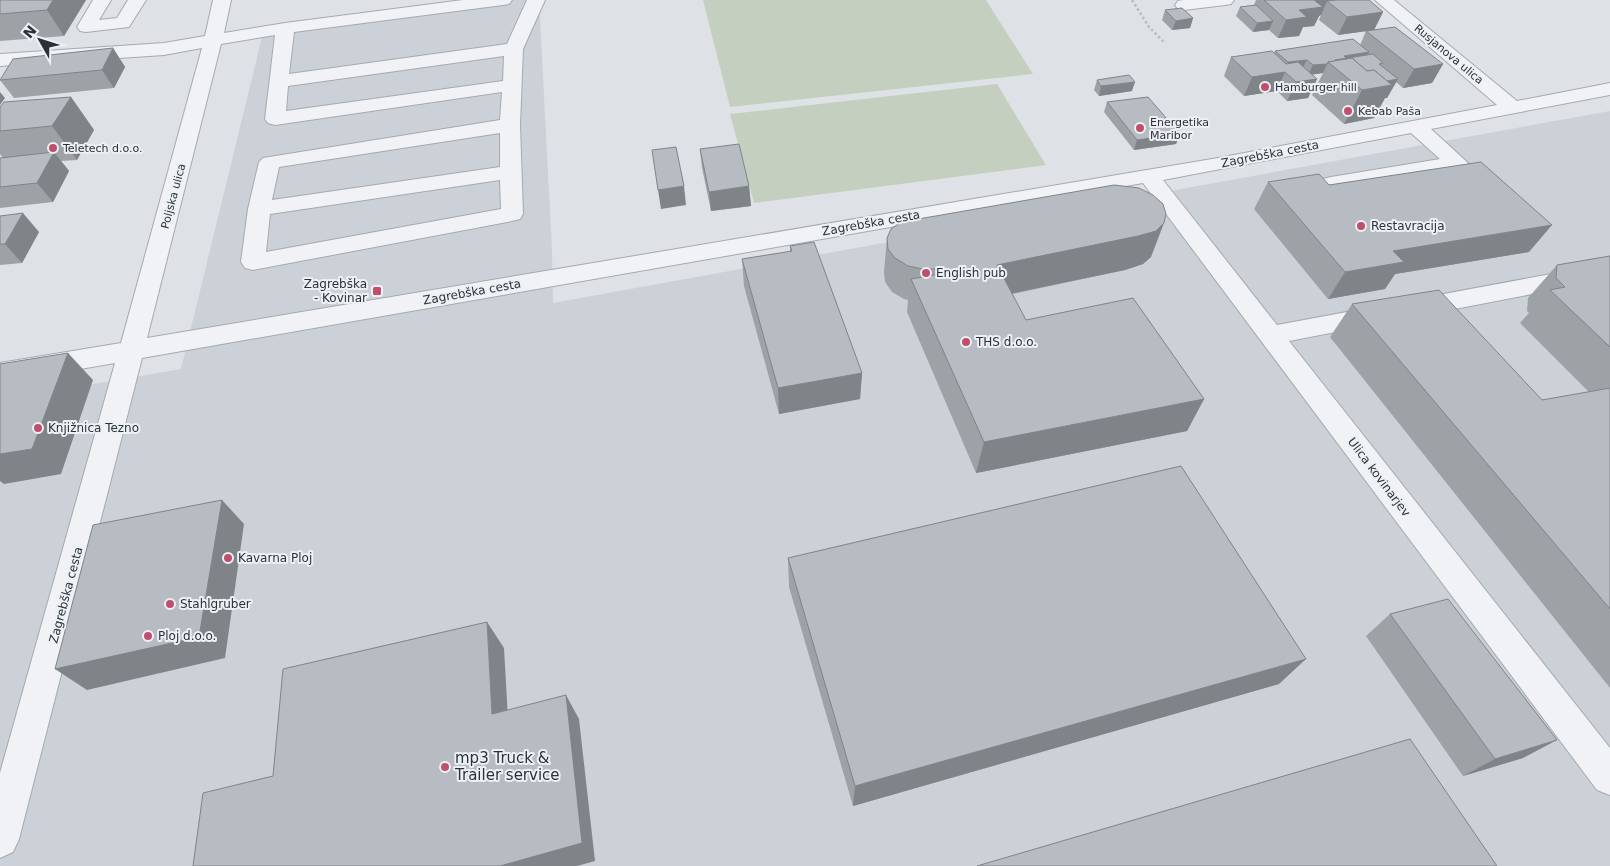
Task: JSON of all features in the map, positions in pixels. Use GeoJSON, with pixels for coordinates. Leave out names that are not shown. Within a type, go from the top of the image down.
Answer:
{"type":"FeatureCollection","features":[{"type":"Feature","properties":{"kind":"street"},"geometry":{"type":"LineString","coordinates":[[102,0],[86,26],[123,24],[137,0]]}},
{"type":"Feature","properties":{"kind":"street","name":"Poljska ulica"},"geometry":{"type":"LineString","coordinates":[[131,351],[207,68],[222,0]]}},
{"type":"Feature","properties":{"kind":"street"},"geometry":{"type":"LineString","coordinates":[[0,60],[164,49],[285,28],[503,0]]}},
{"type":"Feature","properties":{"kind":"street"},"geometry":{"type":"LineString","coordinates":[[510,125],[270,162],[259,209],[253,262],[512,214],[510,125],[514,48],[536,0]]}},
{"type":"Feature","properties":{"kind":"street"},"geometry":{"type":"LineString","coordinates":[[1184,5],[1225,0]]}},
{"type":"Feature","properties":{"kind":"street","name":"Rusjanova ulica"},"geometry":{"type":"LineString","coordinates":[[1384,0],[1513,108]]}},
{"type":"Feature","properties":{"kind":"street"},"geometry":{"type":"LineString","coordinates":[[76,56],[101,25]]}},
{"type":"Feature","properties":{"kind":"street"},"geometry":{"type":"LineString","coordinates":[[285,28],[275,119],[512,86]]}},
{"type":"Feature","properties":{"kind":"street"},"geometry":{"type":"LineString","coordinates":[[280,81],[514,48]]}},
{"type":"Feature","properties":{"kind":"street","name":"Zagrebška cesta"},"geometry":{"type":"LineString","coordinates":[[0,374],[1149,176],[1610,89]]}},
{"type":"Feature","properties":{"kind":"street"},"geometry":{"type":"LineString","coordinates":[[1331,184],[1457,162],[1415,126]]}},
{"type":"Feature","properties":{"kind":"street"},"geometry":{"type":"LineString","coordinates":[[259,209],[510,172]]}},
{"type":"Feature","properties":{"kind":"street","name":"Ulica kovinarjev"},"geometry":{"type":"LineString","coordinates":[[1149,176],[1610,777]]}},
{"type":"Feature","properties":{"kind":"street"},"geometry":{"type":"LineString","coordinates":[[1271,336],[1610,271]]}},
{"type":"Feature","properties":{"kind":"street","name":"Zagrebška cesta"},"geometry":{"type":"LineString","coordinates":[[0,838],[131,351]]}},
{"type":"Feature","properties":{"kind":"path"},"geometry":{"type":"LineString","coordinates":[[1132,0],[1149,27],[1164,42]]}},
{"type":"Feature","properties":{"kind":"shaded area"},"geometry":{"type":"Polygon","coordinates":[[[507,0],[539,0],[553,303],[1610,111],[1610,866],[0,866],[0,400],[181,369],[262,37],[507,0]]]}},
{"type":"Feature","properties":{"kind":"green space"},"geometry":{"type":"Polygon","coordinates":[[[703,0],[986,0],[1033,74],[730,107],[703,0]]]}},
{"type":"Feature","properties":{"kind":"green space"},"geometry":{"type":"Polygon","coordinates":[[[997,84],[1046,165],[754,203],[730,114],[997,84]]]}},
{"type":"Feature","properties":{"kind":"building"},"geometry":{"type":"Polygon","coordinates":[[[0,0],[53,0],[47,10],[0,14],[0,0]]]}},
{"type":"Feature","properties":{"kind":"building"},"geometry":{"type":"Polygon","coordinates":[[[1264,0],[1314,0],[1323,7],[1299,10],[1307,17],[1286,20],[1264,0]]]}},
{"type":"Feature","properties":{"kind":"building"},"geometry":{"type":"Polygon","coordinates":[[[1369,0],[1383,12],[1347,17],[1327,1],[1369,0]]]}},
{"type":"Feature","properties":{"kind":"building"},"geometry":{"type":"Polygon","coordinates":[[[1256,5],[1273,21],[1257,23],[1240,7],[1256,5]]]}},
{"type":"Feature","properties":{"kind":"building"},"geometry":{"type":"Polygon","coordinates":[[[1182,8],[1193,18],[1176,21],[1165,10],[1182,8]]]}},
{"type":"Feature","properties":{"kind":"building"},"geometry":{"type":"Polygon","coordinates":[[[1395,27],[1443,64],[1414,69],[1366,31],[1395,27]]]}},
{"type":"Feature","properties":{"kind":"building"},"geometry":{"type":"Polygon","coordinates":[[[1353,39],[1369,52],[1344,56],[1347,59],[1328,62],[1327,64],[1313,65],[1307,60],[1288,62],[1275,51],[1353,39]]]}},
{"type":"Feature","properties":{"kind":"building"},"geometry":{"type":"Polygon","coordinates":[[[113,48],[102,70],[0,80],[13,59],[113,48]]]}},
{"type":"Feature","properties":{"kind":"building"},"geometry":{"type":"Polygon","coordinates":[[[1272,51],[1286,64],[1298,62],[1317,79],[1296,82],[1285,72],[1252,77],[1231,57],[1272,51]]]}},
{"type":"Feature","properties":{"kind":"building"},"geometry":{"type":"Polygon","coordinates":[[[1373,54],[1383,63],[1379,64],[1398,79],[1387,81],[1374,70],[1367,71],[1352,58],[1335,60],[1373,54]]]}},
{"type":"Feature","properties":{"kind":"building"},"geometry":{"type":"Polygon","coordinates":[[[1352,58],[1367,71],[1374,70],[1392,85],[1362,90],[1328,62],[1352,58]]]}},
{"type":"Feature","properties":{"kind":"building"},"geometry":{"type":"Polygon","coordinates":[[[1129,75],[1135,82],[1101,86],[1097,80],[1129,75]]]}},
{"type":"Feature","properties":{"kind":"building"},"geometry":{"type":"Polygon","coordinates":[[[71,97],[52,126],[0,131],[0,107],[4,102],[71,97]]]}},
{"type":"Feature","properties":{"kind":"building"},"geometry":{"type":"Polygon","coordinates":[[[1148,97],[1180,134],[1137,140],[1107,102],[1148,97]]]}},
{"type":"Feature","properties":{"kind":"building"},"geometry":{"type":"Polygon","coordinates":[[[739,144],[749,186],[709,192],[700,149],[739,144]]]}},
{"type":"Feature","properties":{"kind":"building"},"geometry":{"type":"Polygon","coordinates":[[[676,147],[684,186],[658,190],[652,150],[676,147]]]}},
{"type":"Feature","properties":{"kind":"building"},"geometry":{"type":"Polygon","coordinates":[[[54,152],[37,183],[0,187],[0,158],[54,152]]]}},
{"type":"Feature","properties":{"kind":"building"},"geometry":{"type":"Polygon","coordinates":[[[1481,162],[1552,225],[1393,251],[1404,262],[1345,272],[1268,182],[1319,174],[1329,185],[1481,162]]]}},
{"type":"Feature","properties":{"kind":"building","name":"THS d.o.o."},"geometry":{"type":"Polygon","coordinates":[[[1114,185],[1139,188],[1153,195],[1163,204],[1166,214],[1164,223],[1156,231],[1138,236],[997,265],[1026,320],[1133,298],[1204,399],[984,442],[911,279],[940,274],[938,269],[908,266],[895,258],[888,249],[887,238],[891,229],[901,222],[1114,185]]]}},
{"type":"Feature","properties":{"kind":"building"},"geometry":{"type":"Polygon","coordinates":[[[23,213],[5,244],[0,244],[0,216],[23,213]]]}},
{"type":"Feature","properties":{"kind":"building"},"geometry":{"type":"Polygon","coordinates":[[[814,242],[862,373],[778,388],[742,259],[792,251],[790,246],[814,242]]]}},
{"type":"Feature","properties":{"kind":"building"},"geometry":{"type":"Polygon","coordinates":[[[1610,256],[1610,347],[1550,290],[1565,287],[1556,278],[1557,265],[1610,256]]]}},
{"type":"Feature","properties":{"kind":"building"},"geometry":{"type":"Polygon","coordinates":[[[1439,290],[1542,400],[1610,388],[1610,609],[1352,304],[1439,290]]]}},
{"type":"Feature","properties":{"kind":"building"},"geometry":{"type":"Polygon","coordinates":[[[68,353],[32,449],[0,454],[0,364],[68,353]]]}},
{"type":"Feature","properties":{"kind":"building"},"geometry":{"type":"Polygon","coordinates":[[[1181,466],[1306,659],[855,786],[788,558],[1181,466]]]}},
{"type":"Feature","properties":{"kind":"building"},"geometry":{"type":"Polygon","coordinates":[[[222,500],[199,637],[55,669],[93,525],[222,500]]]}},
{"type":"Feature","properties":{"kind":"building"},"geometry":{"type":"Polygon","coordinates":[[[1448,599],[1557,740],[1495,759],[1390,614],[1448,599]]]}},
{"type":"Feature","properties":{"kind":"building","name":"mp3 Truck & Trailer service"},"geometry":{"type":"Polygon","coordinates":[[[487,622],[492,714],[566,695],[582,843],[500,866],[193,866],[203,793],[273,776],[283,669],[487,622]]]}},
{"type":"Feature","properties":{"kind":"building"},"geometry":{"type":"Polygon","coordinates":[[[1410,739],[1497,866],[977,866],[1410,739]]]}},
{"type":"Feature","properties":{"kind":"place","name":"Hamburger hill"},"geometry":{"type":"Point","coordinates":[1265,87]}},
{"type":"Feature","properties":{"kind":"place","name":"Kebab Paša"},"geometry":{"type":"Point","coordinates":[1348,111]}},
{"type":"Feature","properties":{"kind":"place","name":"Energetika Maribor"},"geometry":{"type":"Point","coordinates":[1140,128]}},
{"type":"Feature","properties":{"kind":"place","name":"Teletech d.o.o."},"geometry":{"type":"Point","coordinates":[53,148]}},
{"type":"Feature","properties":{"kind":"place","name":"Restavracija"},"geometry":{"type":"Point","coordinates":[1361,226]}},
{"type":"Feature","properties":{"kind":"place","name":"English pub"},"geometry":{"type":"Point","coordinates":[926,273]}},
{"type":"Feature","properties":{"kind":"place","name":"Zagrebška - Kovinar"},"geometry":{"type":"Point","coordinates":[377,291]}},
{"type":"Feature","properties":{"kind":"place","name":"THS d.o.o."},"geometry":{"type":"Point","coordinates":[966,342]}},
{"type":"Feature","properties":{"kind":"place","name":"Knjižnica Tezno"},"geometry":{"type":"Point","coordinates":[38,428]}},
{"type":"Feature","properties":{"kind":"place","name":"Kavarna Ploj"},"geometry":{"type":"Point","coordinates":[228,558]}},
{"type":"Feature","properties":{"kind":"place","name":"Stahlgruber"},"geometry":{"type":"Point","coordinates":[170,604]}},
{"type":"Feature","properties":{"kind":"place","name":"Ploj d.o.o."},"geometry":{"type":"Point","coordinates":[148,636]}},
{"type":"Feature","properties":{"kind":"place","name":"mp3 Truck & Trailer service"},"geometry":{"type":"Point","coordinates":[445,767]}}]}
